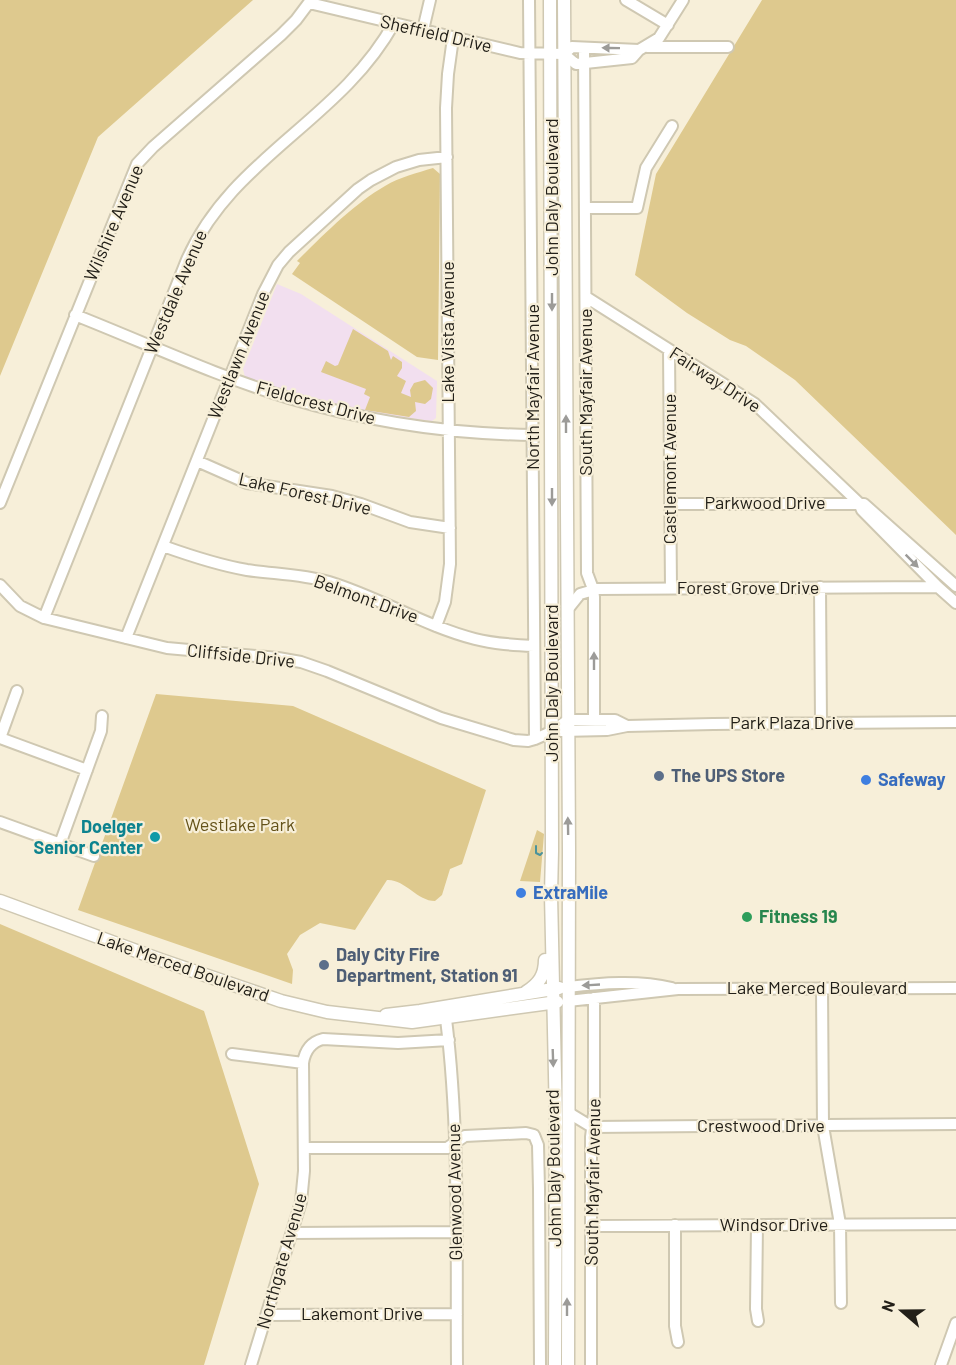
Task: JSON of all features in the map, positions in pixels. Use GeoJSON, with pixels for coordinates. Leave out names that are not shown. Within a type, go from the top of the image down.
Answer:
{"type":"FeatureCollection","features":[{"type":"Feature","properties":{"kind":"main road","name":"John Daly Boulevard"},"geometry":{"type":"LineString","coordinates":[[550,0],[557,54],[568,609],[568,1365]]}},
{"type":"Feature","properties":{"kind":"main road","name":"John Daly Boulevard"},"geometry":{"type":"LineString","coordinates":[[555,1365],[556,1120],[552,1002],[551,732],[557,54],[564,0]]}},
{"type":"Feature","properties":{"kind":"main road"},"geometry":{"type":"LineString","coordinates":[[521,994],[536,985],[545,970],[545,908],[551,888]]}},
{"type":"Feature","properties":{"kind":"main road","name":"Lake Merced Boulevard"},"geometry":{"type":"LineString","coordinates":[[0,901],[135,951],[281,1001],[327,1012],[401,1022],[446,1019],[568,1001]]}},
{"type":"Feature","properties":{"kind":"main road","name":"Lake Merced Boulevard"},"geometry":{"type":"LineString","coordinates":[[370,1016],[420,1011],[568,987]]}},
{"type":"Feature","properties":{"kind":"main road"},"geometry":{"type":"LineString","coordinates":[[420,1011],[440,1015],[446,1019],[457,1005]]}},
{"type":"Feature","properties":{"kind":"street"},"geometry":{"type":"LineString","coordinates":[[423,30],[430,0]]}},
{"type":"Feature","properties":{"kind":"street","name":"North Mayfair Avenue"},"geometry":{"type":"LineString","coordinates":[[529,0],[535,739]]}},
{"type":"Feature","properties":{"kind":"street"},"geometry":{"type":"LineString","coordinates":[[626,0],[668,25]]}},
{"type":"Feature","properties":{"kind":"street"},"geometry":{"type":"LineString","coordinates":[[557,54],[576,64],[632,58],[642,48],[659,38],[683,0]]}},
{"type":"Feature","properties":{"kind":"street","name":"Sheffield Drive"},"geometry":{"type":"LineString","coordinates":[[310,2],[520,53],[557,54]]}},
{"type":"Feature","properties":{"kind":"street","name":"Wilshire Avenue"},"geometry":{"type":"LineString","coordinates":[[0,502],[137,164],[153,147],[289,28],[310,2]]}},
{"type":"Feature","properties":{"kind":"street","name":"Westdale Avenue"},"geometry":{"type":"LineString","coordinates":[[44,618],[190,251],[216,208],[243,178],[354,79],[373,57],[394,23]]}},
{"type":"Feature","properties":{"kind":"street","name":"Lake Vista Avenue"},"geometry":{"type":"LineString","coordinates":[[436,626],[445,602],[449,577],[446,91],[453,38]]}},
{"type":"Feature","properties":{"kind":"street"},"geometry":{"type":"LineString","coordinates":[[557,54],[572,47],[728,47]]}},
{"type":"Feature","properties":{"kind":"street","name":"South Mayfair Avenue"},"geometry":{"type":"LineString","coordinates":[[584,48],[587,573],[593,589],[594,720]]}},
{"type":"Feature","properties":{"kind":"street"},"geometry":{"type":"LineString","coordinates":[[586,208],[637,207],[646,168],[672,126]]}},
{"type":"Feature","properties":{"kind":"street","name":"Westlawn Avenue"},"geometry":{"type":"LineString","coordinates":[[126,638],[230,377],[270,279],[278,265],[299,241],[370,180],[408,164],[447,157]]}},
{"type":"Feature","properties":{"kind":"street","name":"Fairway Drive"},"geometry":{"type":"LineString","coordinates":[[586,297],[755,404],[859,503],[867,506],[956,585]]}},
{"type":"Feature","properties":{"kind":"street","name":"Fieldcrest Drive"},"geometry":{"type":"LineString","coordinates":[[75,315],[286,398],[401,425],[449,431],[533,435]]}},
{"type":"Feature","properties":{"kind":"street","name":"Castlemont Avenue"},"geometry":{"type":"LineString","coordinates":[[669,350],[671,588]]}},
{"type":"Feature","properties":{"kind":"street","name":"Lake Forest Drive"},"geometry":{"type":"LineString","coordinates":[[197,461],[247,483],[332,496],[410,522],[450,528]]}},
{"type":"Feature","properties":{"kind":"street","name":"Fairway Drive"},"geometry":{"type":"LineString","coordinates":[[859,503],[862,510],[956,603]]}},
{"type":"Feature","properties":{"kind":"street","name":"Parkwood Drive"},"geometry":{"type":"LineString","coordinates":[[670,504],[859,503]]}},
{"type":"Feature","properties":{"kind":"street","name":"Belmont Drive"},"geometry":{"type":"LineString","coordinates":[[163,546],[219,564],[327,582],[357,592],[436,626],[483,641],[534,646]]}},
{"type":"Feature","properties":{"kind":"street","name":"Cliffside Drive"},"geometry":{"type":"LineString","coordinates":[[1,587],[20,606],[44,618],[166,648],[301,662],[327,670],[456,723],[514,740],[528,741],[551,732]]}},
{"type":"Feature","properties":{"kind":"street"},"geometry":{"type":"LineString","coordinates":[[820,587],[821,723]]}},
{"type":"Feature","properties":{"kind":"street","name":"Forest Grove Drive"},"geometry":{"type":"LineString","coordinates":[[593,589],[938,587]]}},
{"type":"Feature","properties":{"kind":"street"},"geometry":{"type":"LineString","coordinates":[[568,609],[579,594],[593,589]]}},
{"type":"Feature","properties":{"kind":"street"},"geometry":{"type":"LineString","coordinates":[[17,691],[0,738],[87,770]]}},
{"type":"Feature","properties":{"kind":"street"},"geometry":{"type":"LineString","coordinates":[[60,844],[101,731],[102,716]]}},
{"type":"Feature","properties":{"kind":"street","name":"Park Plaza Drive"},"geometry":{"type":"LineString","coordinates":[[551,732],[568,725],[594,720],[615,720],[627,726]]}},
{"type":"Feature","properties":{"kind":"street","name":"Park Plaza Drive"},"geometry":{"type":"LineString","coordinates":[[568,725],[607,730],[627,726],[956,723]]}},
{"type":"Feature","properties":{"kind":"street"},"geometry":{"type":"LineString","coordinates":[[0,822],[94,856]]}},
{"type":"Feature","properties":{"kind":"street","name":"Lake Merced Boulevard"},"geometry":{"type":"LineString","coordinates":[[568,987],[606,984],[647,985],[678,990]]}},
{"type":"Feature","properties":{"kind":"street"},"geometry":{"type":"LineString","coordinates":[[822,988],[823,1125],[840,1224],[841,1303]]}},
{"type":"Feature","properties":{"kind":"street","name":"Lake Merced Boulevard"},"geometry":{"type":"LineString","coordinates":[[568,1001],[678,990],[956,988]]}},
{"type":"Feature","properties":{"kind":"street","name":"South Mayfair Avenue"},"geometry":{"type":"LineString","coordinates":[[591,1365],[594,998]]}},
{"type":"Feature","properties":{"kind":"street","name":"Glenwood Avenue"},"geometry":{"type":"LineString","coordinates":[[446,1019],[455,1142],[457,1365]]}},
{"type":"Feature","properties":{"kind":"street"},"geometry":{"type":"LineString","coordinates":[[232,1054],[303,1063],[308,1047],[323,1039],[398,1043],[448,1040]]}},
{"type":"Feature","properties":{"kind":"street","name":"Northgate Avenue"},"geometry":{"type":"LineString","coordinates":[[251,1365],[292,1233],[303,1187],[303,1063]]}},
{"type":"Feature","properties":{"kind":"street"},"geometry":{"type":"LineString","coordinates":[[569,1113],[592,1127]]}},
{"type":"Feature","properties":{"kind":"street","name":"Crestwood Drive"},"geometry":{"type":"LineString","coordinates":[[592,1127],[956,1124]]}},
{"type":"Feature","properties":{"kind":"street"},"geometry":{"type":"LineString","coordinates":[[304,1148],[447,1148],[465,1136],[526,1133],[534,1135],[538,1145],[540,1365]]}},
{"type":"Feature","properties":{"kind":"street","name":"Windsor Drive"},"geometry":{"type":"LineString","coordinates":[[591,1226],[956,1224]]}},
{"type":"Feature","properties":{"kind":"street"},"geometry":{"type":"LineString","coordinates":[[675,1225],[675,1326],[678,1342]]}},
{"type":"Feature","properties":{"kind":"street"},"geometry":{"type":"LineString","coordinates":[[757,1225],[758,1321]]}},
{"type":"Feature","properties":{"kind":"street"},"geometry":{"type":"LineString","coordinates":[[292,1233],[457,1232]]}},
{"type":"Feature","properties":{"kind":"street","name":"Lakemont Drive"},"geometry":{"type":"LineString","coordinates":[[267,1315],[457,1314]]}},
{"type":"Feature","properties":{"kind":"street"},"geometry":{"type":"LineString","coordinates":[[941,1365],[956,1323]]}},
{"type":"Feature","properties":{"kind":"shaded area"},"geometry":{"type":"Polygon","coordinates":[[[277,284],[301,294],[437,381],[436,418],[432,421],[364,412],[307,398],[245,377],[243,369],[277,284]]]}},
{"type":"Feature","properties":{"kind":"green space"},"geometry":{"type":"Polygon","coordinates":[[[0,0],[253,0],[98,137],[0,376],[0,0]]]}},
{"type":"Feature","properties":{"kind":"green space"},"geometry":{"type":"Polygon","coordinates":[[[762,0],[956,0],[956,535],[795,380],[746,346],[730,340],[687,313],[635,275],[656,174],[762,0]]]}},
{"type":"Feature","properties":{"kind":"green space"},"geometry":{"type":"Polygon","coordinates":[[[433,168],[440,174],[438,360],[417,357],[292,274],[300,263],[297,261],[362,201],[391,183],[433,168]]]}},
{"type":"Feature","properties":{"kind":"green space"},"geometry":{"type":"Polygon","coordinates":[[[353,329],[388,351],[391,360],[393,356],[402,362],[402,368],[397,376],[406,381],[401,393],[411,397],[410,390],[414,383],[425,380],[433,388],[431,399],[425,404],[415,402],[416,411],[409,417],[365,410],[370,397],[364,394],[366,389],[321,372],[326,361],[335,366],[338,365],[353,329]]]}},
{"type":"Feature","properties":{"kind":"green space","name":"Westlake Park"},"geometry":{"type":"Polygon","coordinates":[[[156,694],[293,706],[486,790],[462,864],[450,869],[442,895],[435,901],[422,898],[400,883],[387,880],[355,930],[320,923],[300,935],[287,954],[293,970],[292,984],[78,910],[156,694]]]}},
{"type":"Feature","properties":{"kind":"green space"},"geometry":{"type":"Polygon","coordinates":[[[537,830],[544,834],[540,882],[520,881],[537,830]]]}},
{"type":"Feature","properties":{"kind":"green space"},"geometry":{"type":"Polygon","coordinates":[[[0,924],[204,1011],[259,1184],[204,1365],[0,1365],[0,924]]]}},
{"type":"Feature","properties":{"kind":"waterway"},"geometry":{"type":"LineString","coordinates":[[536,846],[536,853],[540,855],[542,853]]}},
{"type":"Feature","properties":{"kind":"place","name":"The UPS Store"},"geometry":{"type":"Point","coordinates":[659,776]}},
{"type":"Feature","properties":{"kind":"place","name":"Safeway"},"geometry":{"type":"Point","coordinates":[866,780]}},
{"type":"Feature","properties":{"kind":"place","name":"Doelger Senior Center"},"geometry":{"type":"Point","coordinates":[155,837]}},
{"type":"Feature","properties":{"kind":"place","name":"ExtraMile"},"geometry":{"type":"Point","coordinates":[521,893]}},
{"type":"Feature","properties":{"kind":"place","name":"Fitness 19"},"geometry":{"type":"Point","coordinates":[747,917]}},
{"type":"Feature","properties":{"kind":"place","name":"Daly City Fire Department, Station 91"},"geometry":{"type":"Point","coordinates":[324,965]}}]}
